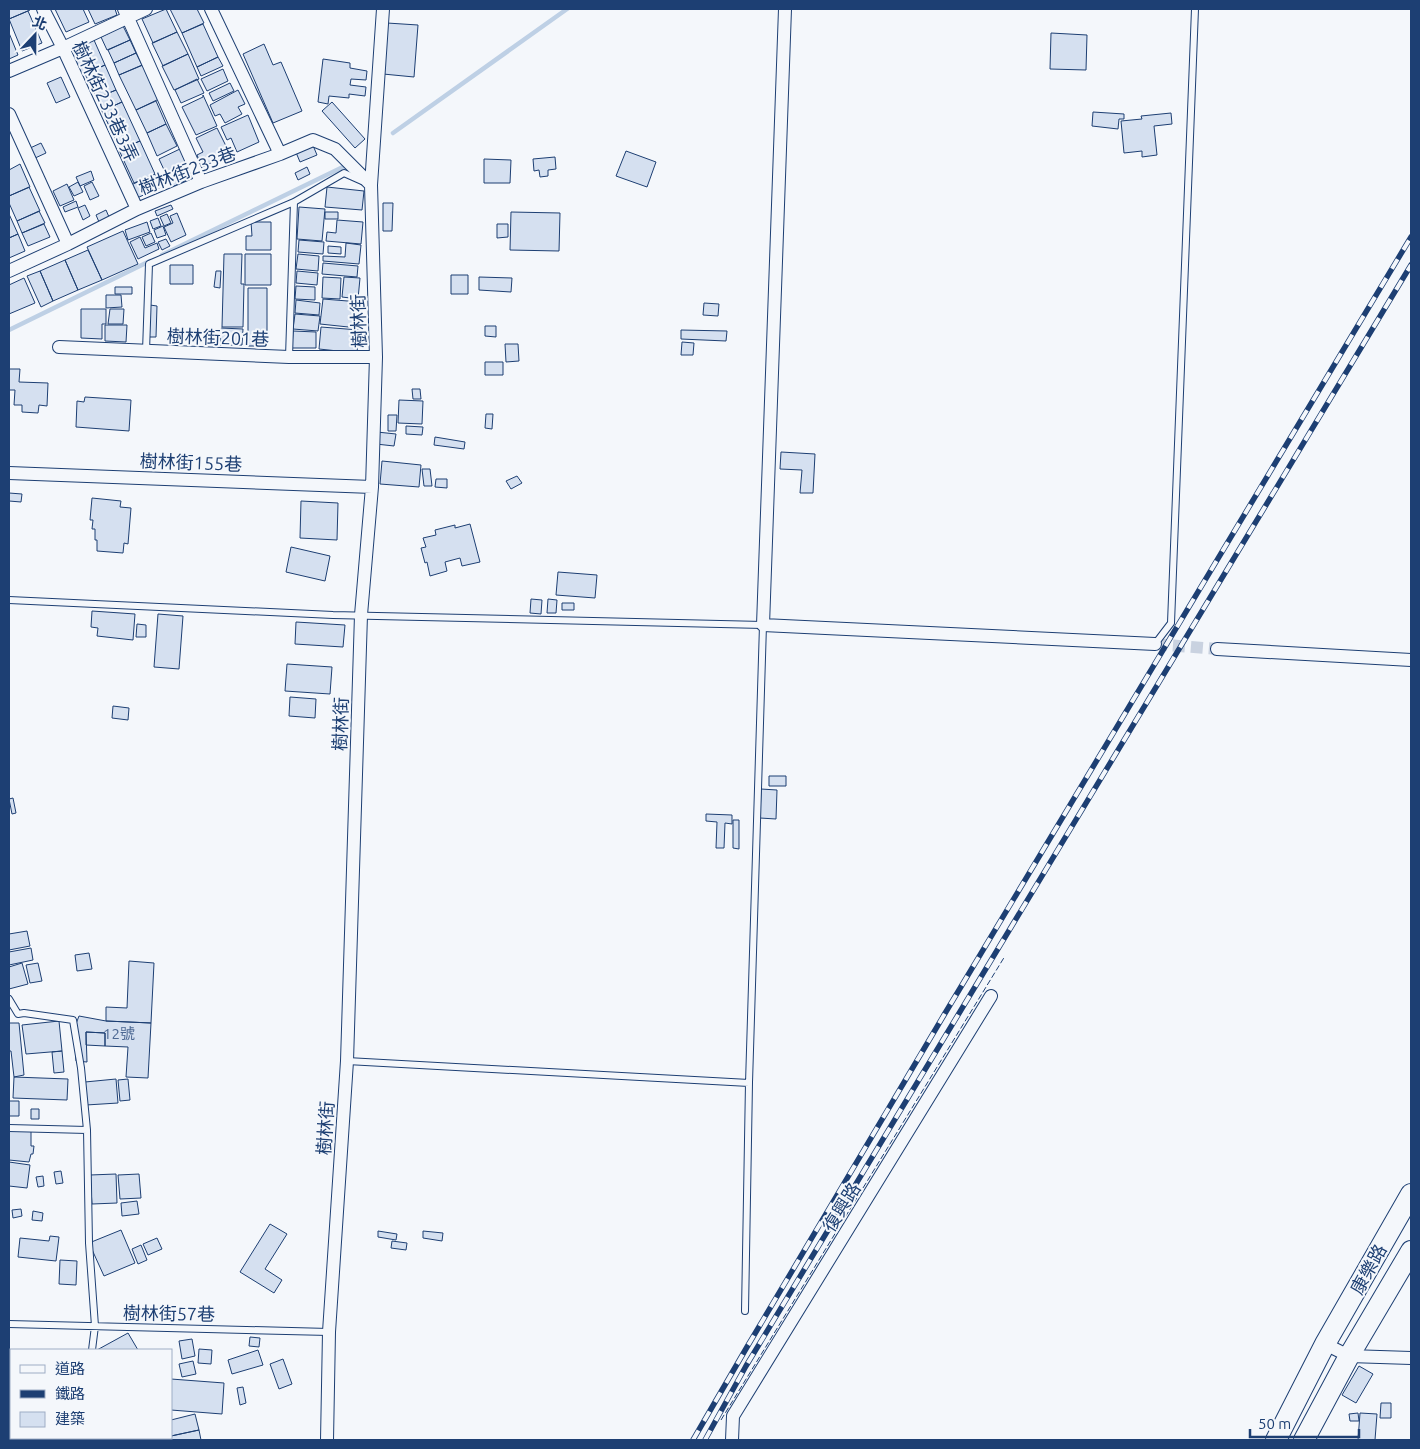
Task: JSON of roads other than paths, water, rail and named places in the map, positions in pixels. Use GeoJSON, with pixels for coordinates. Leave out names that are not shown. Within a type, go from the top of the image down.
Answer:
{"type":"FeatureCollection","features":[{"type":"Feature","properties":{"kind":"main road","name":"康樂路"},"geometry":{"type":"LineString","coordinates":[[1276,1440],[1325,1344],[1411,1194]]}},
{"type":"Feature","properties":{"kind":"main road","name":"康樂路"},"geometry":{"type":"LineString","coordinates":[[1304,1440],[1411,1251]]}},
{"type":"Feature","properties":{"kind":"street","name":"樹林街233巷3弄"},"geometry":{"type":"LineString","coordinates":[[43,9],[63,48],[137,209]]}},
{"type":"Feature","properties":{"kind":"street"},"geometry":{"type":"LineString","coordinates":[[9,71],[63,48],[126,13],[146,9]]}},
{"type":"Feature","properties":{"kind":"street"},"geometry":{"type":"LineString","coordinates":[[211,9],[280,154]]}},
{"type":"Feature","properties":{"kind":"street","name":"樹林街"},"geometry":{"type":"LineString","coordinates":[[326,1440],[329,1332],[347,1062],[361,615],[372,487],[376,357],[371,185],[383,9]]}},
{"type":"Feature","properties":{"kind":"street"},"geometry":{"type":"LineString","coordinates":[[785,9],[763,625],[1154,644]]}},
{"type":"Feature","properties":{"kind":"street"},"geometry":{"type":"LineString","coordinates":[[126,13],[201,182]]}},
{"type":"Feature","properties":{"kind":"street"},"geometry":{"type":"LineString","coordinates":[[9,114],[68,244]]}},
{"type":"Feature","properties":{"kind":"street","name":"樹林街233巷"},"geometry":{"type":"LineString","coordinates":[[9,271],[137,209],[201,182],[280,154],[313,140],[335,149],[371,185]]}},
{"type":"Feature","properties":{"kind":"street","name":"樹林街201巷"},"geometry":{"type":"LineString","coordinates":[[59,347],[289,357],[376,357]]}},
{"type":"Feature","properties":{"kind":"street","name":"樹林街155巷"},"geometry":{"type":"LineString","coordinates":[[9,473],[372,487]]}},
{"type":"Feature","properties":{"kind":"street"},"geometry":{"type":"LineString","coordinates":[[1217,649],[1411,660]]}},
{"type":"Feature","properties":{"kind":"street","name":"復興路"},"geometry":{"type":"LineString","coordinates":[[732,1440],[733,1416],[991,996]]}},
{"type":"Feature","properties":{"kind":"street"},"geometry":{"type":"LineString","coordinates":[[1325,1344],[1350,1356],[1411,1358]]}},
{"type":"Feature","properties":{"kind":"lane"},"geometry":{"type":"LineString","coordinates":[[1154,644],[1171,623],[1195,9]]}},
{"type":"Feature","properties":{"kind":"lane"},"geometry":{"type":"LineString","coordinates":[[146,351],[150,264],[294,202],[344,173],[371,185]]}},
{"type":"Feature","properties":{"kind":"lane"},"geometry":{"type":"LineString","coordinates":[[289,357],[294,202]]}},
{"type":"Feature","properties":{"kind":"lane"},"geometry":{"type":"LineString","coordinates":[[9,600],[324,615],[763,625],[749,1083],[745,1311]]}},
{"type":"Feature","properties":{"kind":"lane"},"geometry":{"type":"LineString","coordinates":[[9,999],[18,1014],[24,1013],[73,1020],[81,1068],[86,1130],[89,1243],[95,1326],[92,1349]]}},
{"type":"Feature","properties":{"kind":"lane"},"geometry":{"type":"LineString","coordinates":[[347,1062],[749,1083]]}},
{"type":"Feature","properties":{"kind":"lane"},"geometry":{"type":"LineString","coordinates":[[9,1128],[86,1130]]}},
{"type":"Feature","properties":{"kind":"lane","name":"樹林街57巷"},"geometry":{"type":"LineString","coordinates":[[9,1324],[329,1332]]}},
{"type":"Feature","properties":{"kind":"waterway"},"geometry":{"type":"LineString","coordinates":[[393,133],[567,9]]}},
{"type":"Feature","properties":{"kind":"waterway"},"geometry":{"type":"LineString","coordinates":[[162,255],[347,165]]}},
{"type":"Feature","properties":{"kind":"waterway"},"geometry":{"type":"LineString","coordinates":[[9,330],[150,261]]}},
{"type":"Feature","properties":{"kind":"tunnel"},"geometry":{"type":"LineString","coordinates":[[1155,644],[1217,649]]}},
{"type":"Feature","properties":{"kind":"railway"},"geometry":{"type":"LineString","coordinates":[[693,1440],[944,1015],[1411,237]]}},
{"type":"Feature","properties":{"kind":"railway"},"geometry":{"type":"LineString","coordinates":[[705,1440],[746,1366],[1411,265]]}}]}
